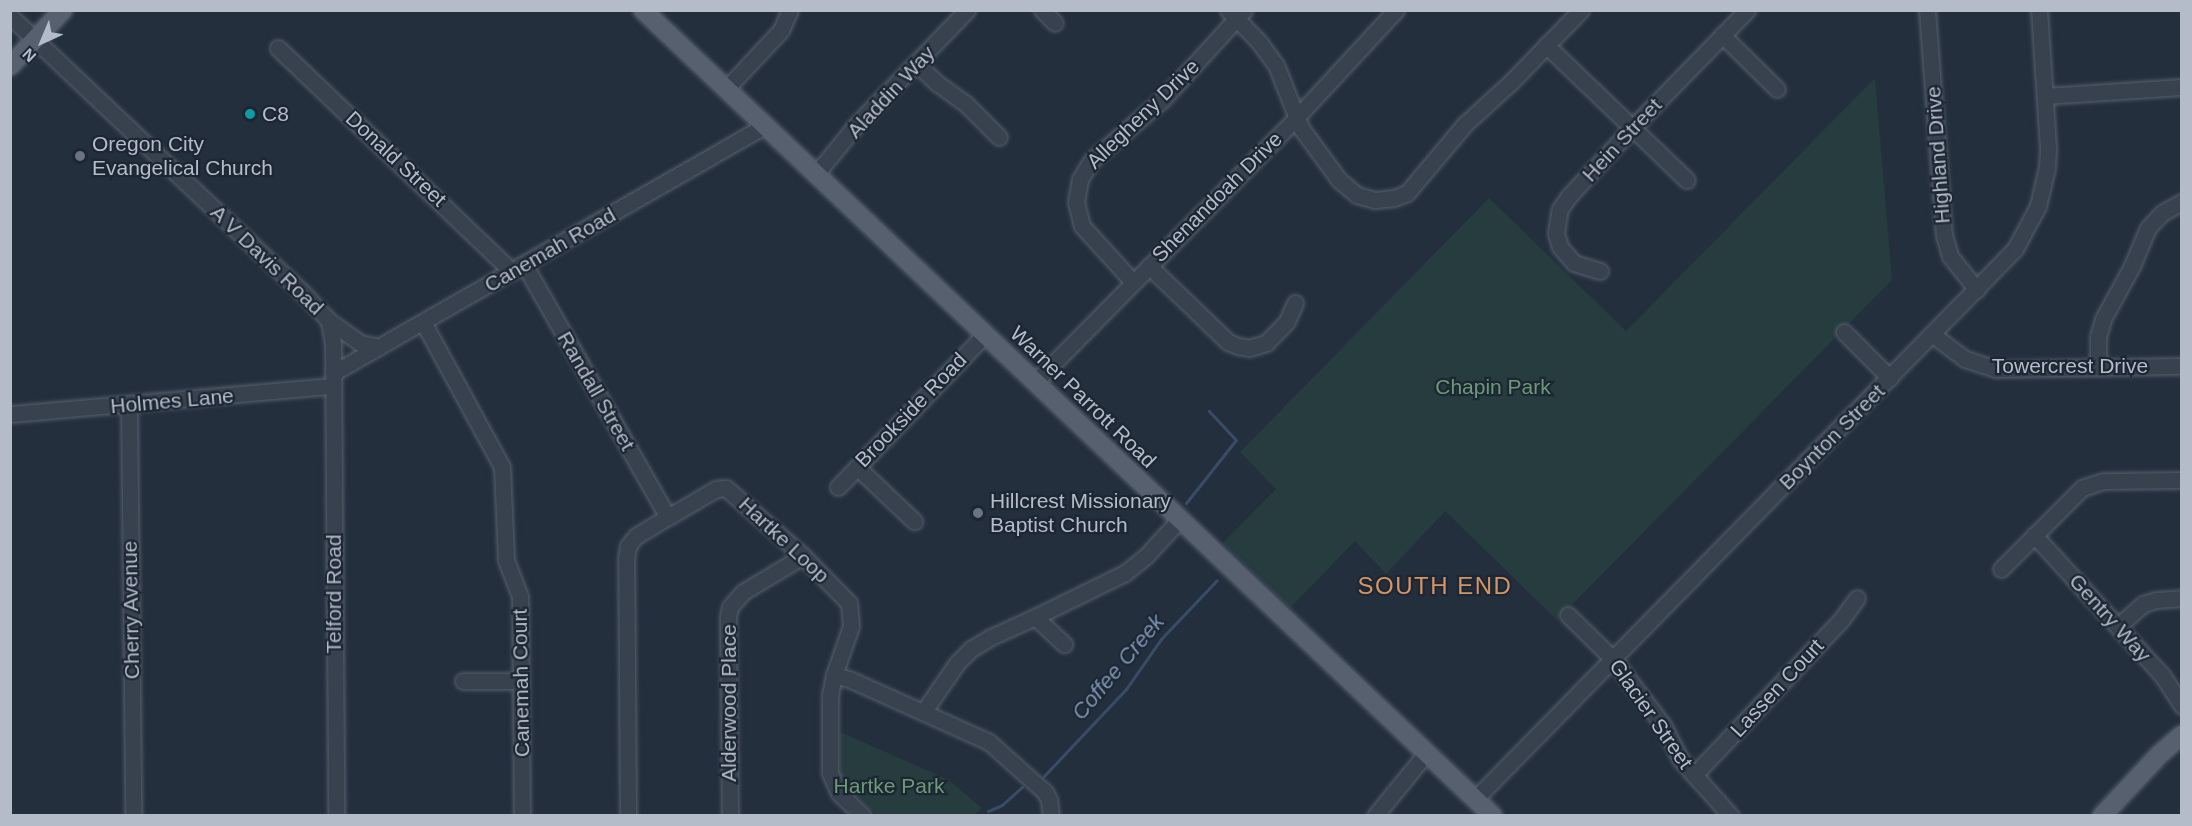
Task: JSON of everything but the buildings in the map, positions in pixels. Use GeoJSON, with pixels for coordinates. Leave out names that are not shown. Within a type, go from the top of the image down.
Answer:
{"type":"FeatureCollection","features":[{"type":"Feature","properties":{"kind":"main road"},"geometry":{"type":"LineString","coordinates":[[10,66],[63,10]]}},
{"type":"Feature","properties":{"kind":"main road","name":"Warner Parrott Road"},"geometry":{"type":"LineString","coordinates":[[643,10],[1493,816]]}},
{"type":"Feature","properties":{"kind":"main road"},"geometry":{"type":"LineString","coordinates":[[2102,816],[2181,735]]}},
{"type":"Feature","properties":{"kind":"street"},"geometry":{"type":"LineString","coordinates":[[726,89],[781,30],[790,10]]}},
{"type":"Feature","properties":{"kind":"street","name":"Aladdin Way"},"geometry":{"type":"LineString","coordinates":[[816,174],[856,125],[967,10]]}},
{"type":"Feature","properties":{"kind":"street"},"geometry":{"type":"LineString","coordinates":[[1042,10],[1055,23]]}},
{"type":"Feature","properties":{"kind":"street","name":"Shenandoah Drive"},"geometry":{"type":"LineString","coordinates":[[1035,382],[1296,118],[1396,10]]}},
{"type":"Feature","properties":{"kind":"street"},"geometry":{"type":"LineString","coordinates":[[1236,13],[1276,65],[1288,91],[1296,118],[1348,189],[1375,200],[1394,198],[1407,193],[1465,123],[1581,10]]}},
{"type":"Feature","properties":{"kind":"street","name":"Hein Street"},"geometry":{"type":"LineString","coordinates":[[1600,271],[1585,268],[1569,257],[1560,247],[1556,234],[1556,222],[1569,196],[1747,10]]}},
{"type":"Feature","properties":{"kind":"street","name":"Highland Drive"},"geometry":{"type":"LineString","coordinates":[[1927,10],[1944,234],[1950,256],[1977,290]]}},
{"type":"Feature","properties":{"kind":"street","name":"Boynton Street"},"geometry":{"type":"LineString","coordinates":[[1476,799],[2015,249],[2038,206],[2048,148],[2039,10]]}},
{"type":"Feature","properties":{"kind":"street","name":"Allegheny Drive"},"geometry":{"type":"LineString","coordinates":[[1133,282],[1082,226],[1076,202],[1080,179],[1092,160],[1164,98],[1236,13]]}},
{"type":"Feature","properties":{"kind":"street","name":"A V Davis Road"},"geometry":{"type":"LineString","coordinates":[[10,16],[304,294],[329,321],[333,336],[333,379]]}},
{"type":"Feature","properties":{"kind":"street"},"geometry":{"type":"LineString","coordinates":[[1722,35],[1777,89]]}},
{"type":"Feature","properties":{"kind":"street"},"geometry":{"type":"LineString","coordinates":[[1546,45],[1687,180]]}},
{"type":"Feature","properties":{"kind":"street","name":"Donald Street"},"geometry":{"type":"LineString","coordinates":[[278,48],[518,268]]}},
{"type":"Feature","properties":{"kind":"street"},"geometry":{"type":"LineString","coordinates":[[916,63],[936,83],[965,103],[999,137]]}},
{"type":"Feature","properties":{"kind":"street"},"geometry":{"type":"LineString","coordinates":[[2045,96],[2181,87]]}},
{"type":"Feature","properties":{"kind":"street","name":"Canemah Road"},"geometry":{"type":"LineString","coordinates":[[333,379],[379,347],[765,126]]}},
{"type":"Feature","properties":{"kind":"street"},"geometry":{"type":"LineString","coordinates":[[2098,367],[2098,337],[2103,319],[2132,266],[2148,228],[2162,213],[2181,202]]}},
{"type":"Feature","properties":{"kind":"street"},"geometry":{"type":"LineString","coordinates":[[1149,266],[1228,342],[1238,346],[1249,348],[1266,343],[1287,321],[1295,303]]}},
{"type":"Feature","properties":{"kind":"street","name":"Randall Street"},"geometry":{"type":"LineString","coordinates":[[518,268],[668,517]]}},
{"type":"Feature","properties":{"kind":"street"},"geometry":{"type":"LineString","coordinates":[[329,321],[360,343],[379,347]]}},
{"type":"Feature","properties":{"kind":"street","name":"Canemah Court"},"geometry":{"type":"LineString","coordinates":[[423,322],[502,467],[506,560],[520,596],[522,816]]}},
{"type":"Feature","properties":{"kind":"street"},"geometry":{"type":"LineString","coordinates":[[1844,332],[1890,378]]}},
{"type":"Feature","properties":{"kind":"street","name":"Brookside Road"},"geometry":{"type":"LineString","coordinates":[[838,487],[985,334]]}},
{"type":"Feature","properties":{"kind":"street","name":"Towercrest Drive"},"geometry":{"type":"LineString","coordinates":[[1933,335],[1965,359],[1995,369],[2181,366]]}},
{"type":"Feature","properties":{"kind":"street","name":"Holmes Lane"},"geometry":{"type":"LineString","coordinates":[[12,418],[333,379]]}},
{"type":"Feature","properties":{"kind":"street","name":"Telford Road"},"geometry":{"type":"LineString","coordinates":[[333,379],[336,816]]}},
{"type":"Feature","properties":{"kind":"street","name":"Cherry Avenue"},"geometry":{"type":"LineString","coordinates":[[129,405],[133,816]]}},
{"type":"Feature","properties":{"kind":"street"},"geometry":{"type":"LineString","coordinates":[[857,467],[914,521]]}},
{"type":"Feature","properties":{"kind":"street"},"geometry":{"type":"LineString","coordinates":[[2001,569],[2073,494],[2089,484],[2103,481],[2181,480]]}},
{"type":"Feature","properties":{"kind":"street","name":"Hartke Loop"},"geometry":{"type":"LineString","coordinates":[[628,816],[626,559],[631,541],[716,489],[726,488],[802,556],[843,596],[851,609],[851,626],[834,675],[829,713],[830,773],[839,793],[862,816]]}},
{"type":"Feature","properties":{"kind":"street"},"geometry":{"type":"LineString","coordinates":[[924,711],[945,678],[971,649],[1125,573],[1146,556],[1180,519]]}},
{"type":"Feature","properties":{"kind":"street","name":"Gentry Way"},"geometry":{"type":"LineString","coordinates":[[2034,535],[2162,675],[2181,706]]}},
{"type":"Feature","properties":{"kind":"street","name":"Alderwood Place"},"geometry":{"type":"LineString","coordinates":[[730,816],[728,617],[730,608],[742,592],[802,556]]}},
{"type":"Feature","properties":{"kind":"street","name":"Lassen Court"},"geometry":{"type":"LineString","coordinates":[[1694,775],[1841,620],[1857,598]]}},
{"type":"Feature","properties":{"kind":"street"},"geometry":{"type":"LineString","coordinates":[[2118,626],[2143,604],[2156,600],[2181,598]]}},
{"type":"Feature","properties":{"kind":"street","name":"Glacier Street"},"geometry":{"type":"LineString","coordinates":[[1568,615],[1613,659],[1656,715],[1680,759],[1731,816]]}},
{"type":"Feature","properties":{"kind":"street"},"geometry":{"type":"LineString","coordinates":[[1035,617],[1064,644]]}},
{"type":"Feature","properties":{"kind":"street"},"geometry":{"type":"LineString","coordinates":[[834,675],[973,732],[1010,758],[1045,792],[1049,800],[1051,816]]}},
{"type":"Feature","properties":{"kind":"street"},"geometry":{"type":"LineString","coordinates":[[463,681],[521,681]]}},
{"type":"Feature","properties":{"kind":"street"},"geometry":{"type":"LineString","coordinates":[[1375,816],[1426,752]]}},
{"type":"Feature","properties":{"kind":"green space","name":"Chapin Park"},"geometry":{"type":"Polygon","coordinates":[[[1875,78],[1892,280],[1557,620],[1445,511],[1386,574],[1355,541],[1290,608],[1223,543],[1276,489],[1240,452],[1489,198],[1626,331],[1875,78]]]}},
{"type":"Feature","properties":{"kind":"green space","name":"Hartke Park"},"geometry":{"type":"Polygon","coordinates":[[[840,732],[949,780],[982,808],[974,815],[877,815],[845,785],[840,777],[840,732]]]}},
{"type":"Feature","properties":{"kind":"waterway","name":"Coffee Creek"},"geometry":{"type":"LineString","coordinates":[[1186,503],[1236,440],[1209,411]]}},
{"type":"Feature","properties":{"kind":"waterway","name":"Coffee Creek"},"geometry":{"type":"LineString","coordinates":[[1044,776],[1126,689],[1161,639],[1217,580]]}},
{"type":"Feature","properties":{"kind":"waterway","name":"Coffee Creek"},"geometry":{"type":"LineString","coordinates":[[988,811],[1002,805],[1022,787]]}},
{"type":"Feature","properties":{"kind":"place","name":"C8"},"geometry":{"type":"Point","coordinates":[250,114]}},
{"type":"Feature","properties":{"kind":"place","name":"Oregon City Evangelical Church"},"geometry":{"type":"Point","coordinates":[80,156]}},
{"type":"Feature","properties":{"kind":"place","name":"Hillcrest Missionary Baptist Church"},"geometry":{"type":"Point","coordinates":[978,513]}},
{"type":"Feature","properties":{"kind":"district","name":"SOUTH END"},"geometry":{"type":"Point","coordinates":[1435,586]}}]}
